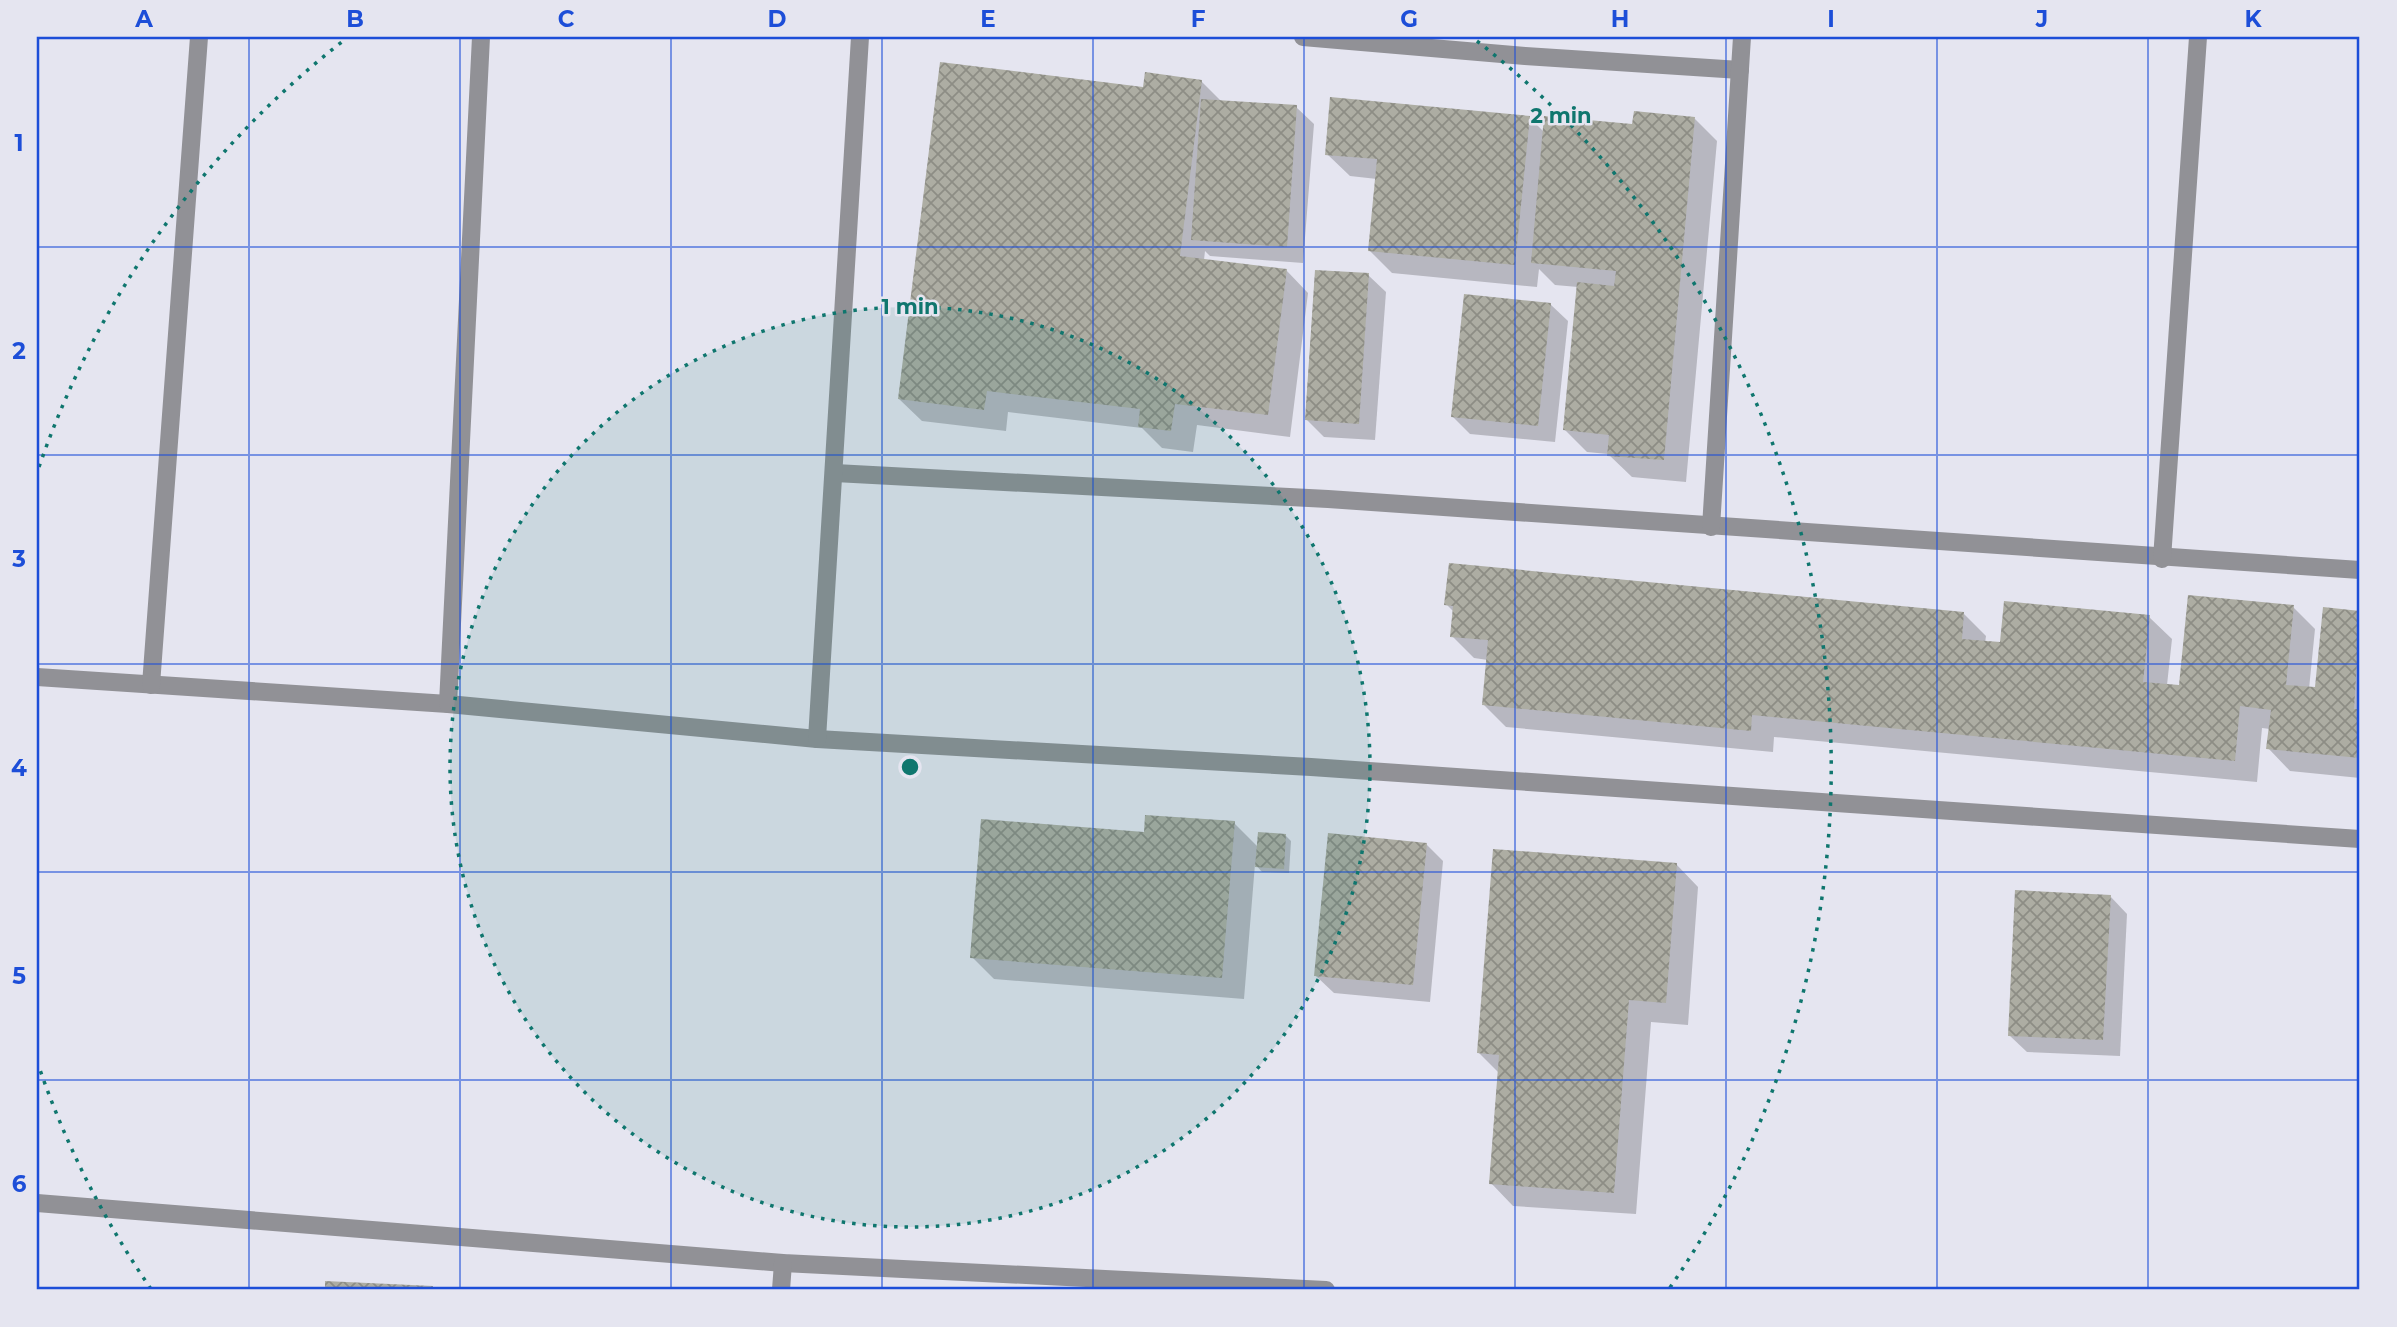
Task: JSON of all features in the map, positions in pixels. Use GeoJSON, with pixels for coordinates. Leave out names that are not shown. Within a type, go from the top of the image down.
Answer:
{"type":"FeatureCollection","features":[{"type":"Feature","properties":{"kind":"street"},"geometry":{"type":"LineString","coordinates":[[150,685],[199,37]]}},
{"type":"Feature","properties":{"kind":"street"},"geometry":{"type":"LineString","coordinates":[[448,704],[481,37]]}},
{"type":"Feature","properties":{"kind":"street"},"geometry":{"type":"LineString","coordinates":[[817,738],[860,37]]}},
{"type":"Feature","properties":{"kind":"street"},"geometry":{"type":"LineString","coordinates":[[1303,37],[1525,56],[1740,69]]}},
{"type":"Feature","properties":{"kind":"street"},"geometry":{"type":"LineString","coordinates":[[1711,527],[1742,37]]}},
{"type":"Feature","properties":{"kind":"street"},"geometry":{"type":"LineString","coordinates":[[2162,559],[2198,37]]}},
{"type":"Feature","properties":{"kind":"street"},"geometry":{"type":"LineString","coordinates":[[835,473],[1328,499],[2162,559],[2360,570]]}},
{"type":"Feature","properties":{"kind":"street"},"geometry":{"type":"LineString","coordinates":[[37,677],[448,704],[817,738],[1311,766],[2360,839]]}},
{"type":"Feature","properties":{"kind":"street"},"geometry":{"type":"LineString","coordinates":[[37,1203],[783,1263],[1326,1290]]}},
{"type":"Feature","properties":{"kind":"street"},"geometry":{"type":"LineString","coordinates":[[781,1290],[783,1263]]}},
{"type":"Feature","properties":{"kind":"building"},"geometry":{"type":"Polygon","coordinates":[[[940,62],[1143,87],[1145,72],[1202,80],[1180,256],[1287,269],[1268,415],[1175,404],[1171,431],[1138,427],[1140,409],[987,391],[984,410],[898,399],[940,62]]]}},
{"type":"Feature","properties":{"kind":"building"},"geometry":{"type":"Polygon","coordinates":[[[1330,97],[1530,116],[1515,265],[1368,251],[1377,159],[1325,155],[1330,97]]]}},
{"type":"Feature","properties":{"kind":"building"},"geometry":{"type":"Polygon","coordinates":[[[1201,99],[1297,105],[1287,247],[1191,240],[1201,99]]]}},
{"type":"Feature","properties":{"kind":"building"},"geometry":{"type":"Polygon","coordinates":[[[1634,111],[1695,117],[1664,460],[1607,456],[1609,435],[1563,430],[1577,282],[1614,286],[1616,271],[1531,263],[1544,116],[1632,124],[1634,111]]]}},
{"type":"Feature","properties":{"kind":"building"},"geometry":{"type":"Polygon","coordinates":[[[1315,270],[1369,273],[1359,424],[1305,420],[1315,270]]]}},
{"type":"Feature","properties":{"kind":"building"},"geometry":{"type":"Polygon","coordinates":[[[1464,294],[1551,303],[1538,426],[1451,417],[1464,294]]]}},
{"type":"Feature","properties":{"kind":"building"},"geometry":{"type":"Polygon","coordinates":[[[1449,563],[1964,612],[1962,639],[2000,642],[2004,601],[2150,615],[2143,682],[2179,685],[2188,595],[2294,605],[2286,685],[2315,687],[2323,607],[2360,611],[2354,709],[2360,709],[2360,758],[2266,749],[2271,710],[2240,706],[2235,761],[1752,715],[1751,731],[1482,705],[1488,640],[1450,637],[1453,606],[1444,605],[1449,563]]]}},
{"type":"Feature","properties":{"kind":"building"},"geometry":{"type":"Polygon","coordinates":[[[1145,815],[1235,821],[1222,978],[970,958],[981,819],[1144,832],[1145,815]]]}},
{"type":"Feature","properties":{"kind":"building"},"geometry":{"type":"Polygon","coordinates":[[[1258,832],[1286,834],[1284,869],[1255,867],[1258,832]]]}},
{"type":"Feature","properties":{"kind":"building"},"geometry":{"type":"Polygon","coordinates":[[[1328,833],[1427,843],[1413,985],[1314,976],[1328,833]]]}},
{"type":"Feature","properties":{"kind":"building"},"geometry":{"type":"Polygon","coordinates":[[[1493,849],[1677,863],[1666,1003],[1629,1000],[1614,1193],[1489,1184],[1499,1055],[1477,1053],[1493,849]]]}},
{"type":"Feature","properties":{"kind":"building"},"geometry":{"type":"Polygon","coordinates":[[[2015,890],[2111,895],[2103,1040],[2008,1036],[2015,890]]]}},
{"type":"Feature","properties":{"kind":"building"},"geometry":{"type":"Polygon","coordinates":[[[325,1281],[433,1286],[432,1290],[325,1290],[325,1281]]]}}]}
